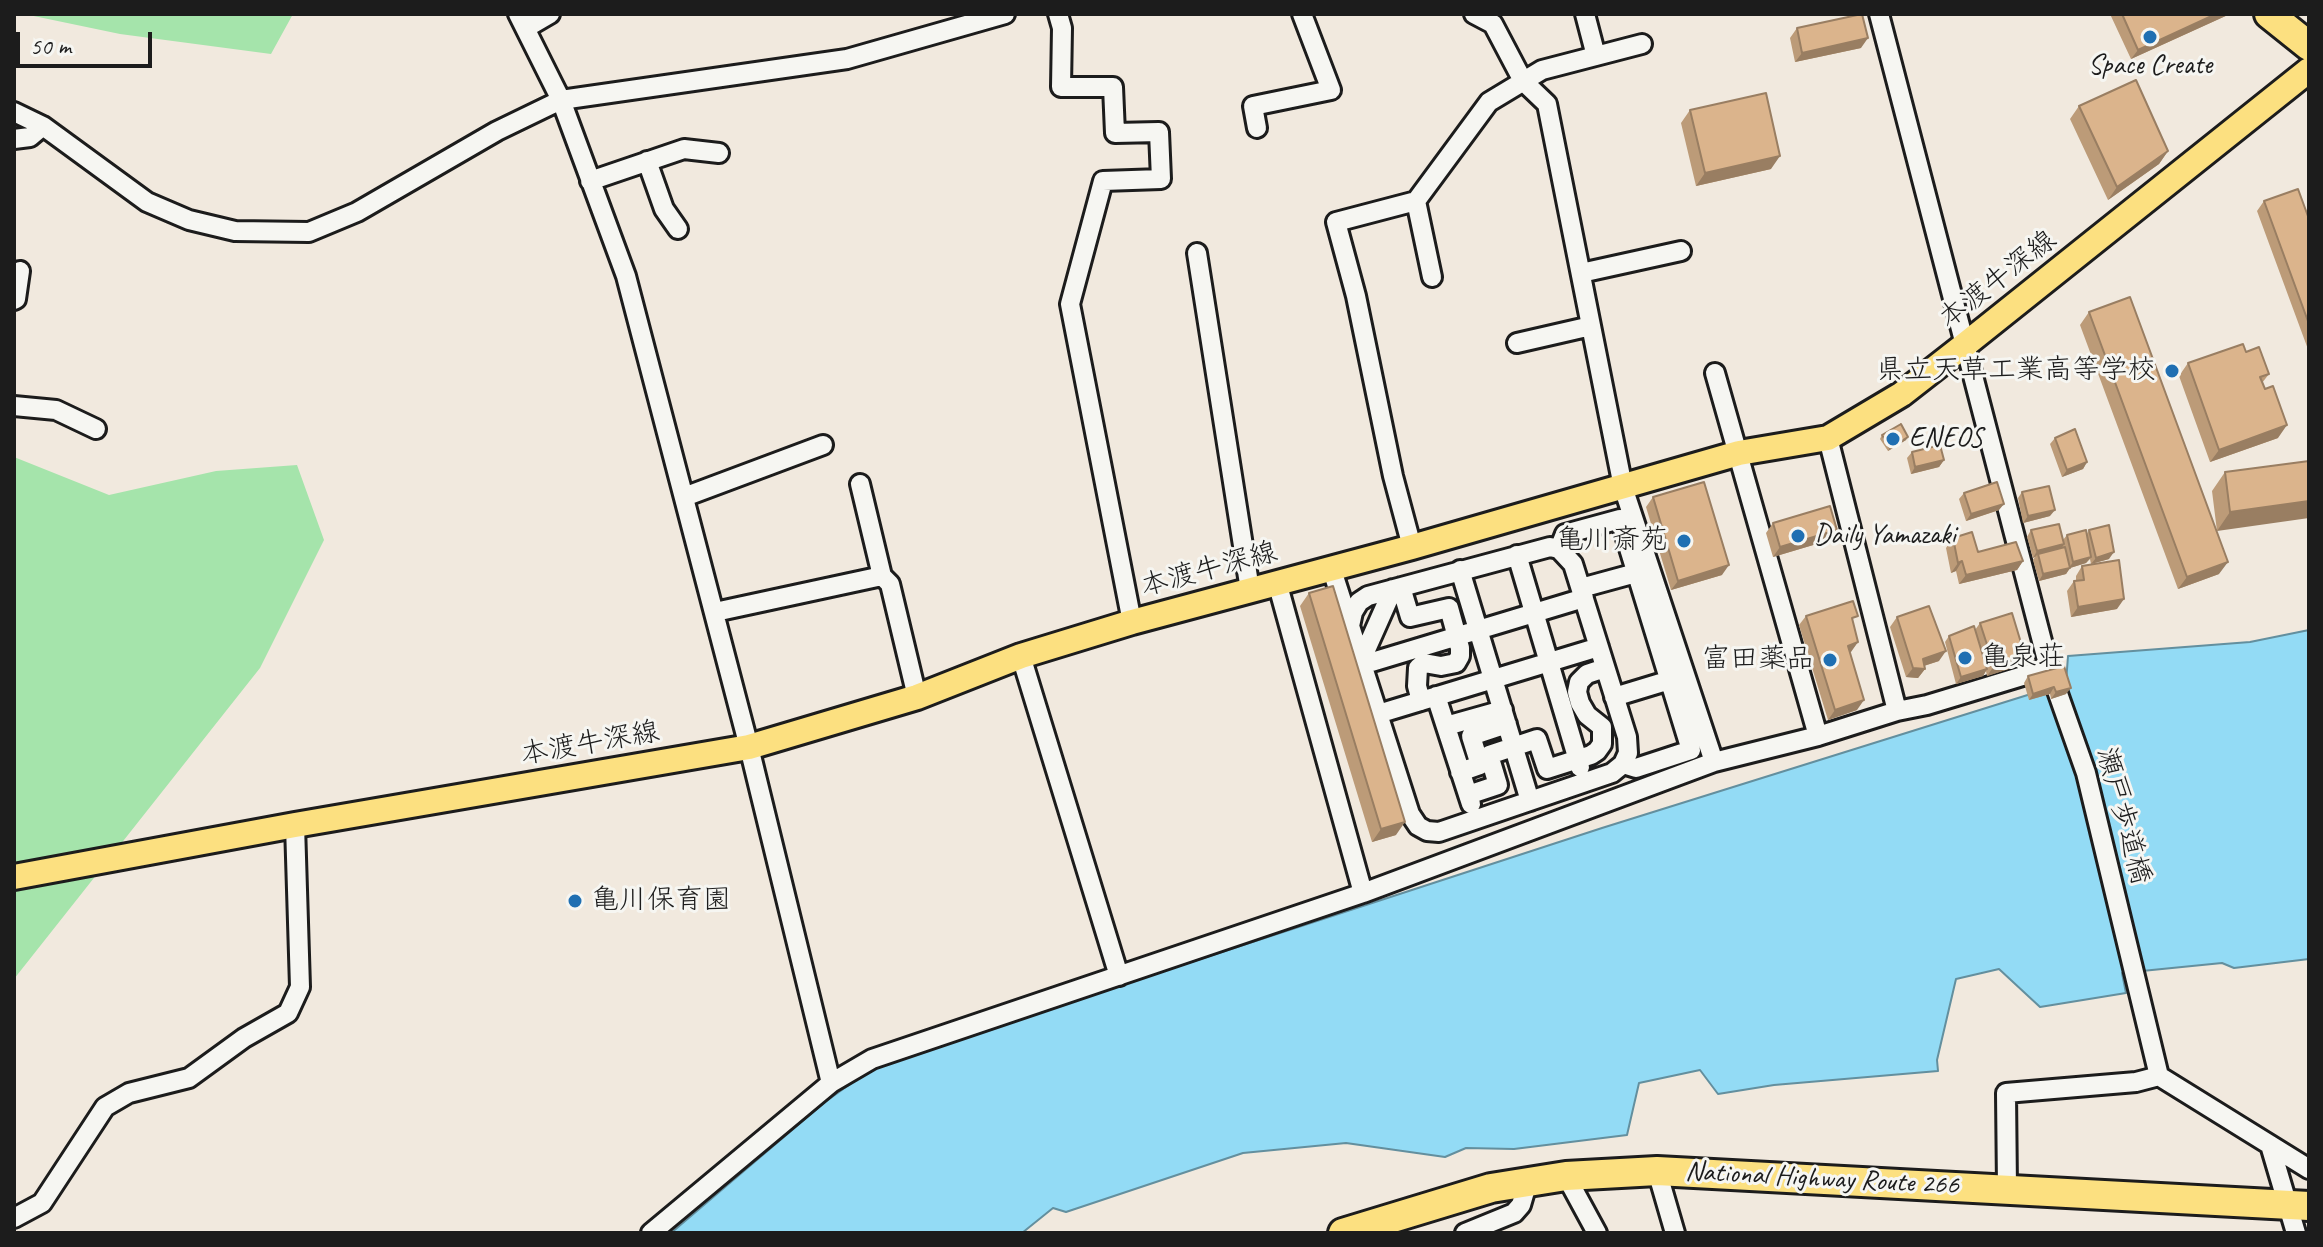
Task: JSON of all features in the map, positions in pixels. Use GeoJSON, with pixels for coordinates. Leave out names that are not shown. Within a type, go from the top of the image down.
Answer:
{"type":"FeatureCollection","features":[{"type":"Feature","properties":{"kind":"highway"},"geometry":{"type":"LineString","coordinates":[[2269,14],[2309,46]]}},
{"type":"Feature","properties":{"kind":"highway"},"geometry":{"type":"LineString","coordinates":[[2300,14],[2309,29]]}},
{"type":"Feature","properties":{"kind":"highway","name":"National Highway Route 266"},"geometry":{"type":"LineString","coordinates":[[1355,1231],[1491,1188],[1566,1176],[1657,1171],[2298,1205]]}},
{"type":"Feature","properties":{"kind":"main road","name":"本渡牛深線"},"geometry":{"type":"LineString","coordinates":[[14,877],[749,747],[917,697],[1021,656],[1132,622],[1412,547],[1739,453],[1828,438],[1902,394],[2309,70]]}},
{"type":"Feature","properties":{"kind":"street"},"geometry":{"type":"LineString","coordinates":[[550,14],[522,21],[561,100],[626,276],[715,612],[831,1083]]}},
{"type":"Feature","properties":{"kind":"street"},"geometry":{"type":"LineString","coordinates":[[14,112],[43,126],[147,202],[189,220],[235,231],[309,232],[357,212],[497,131],[561,100],[847,59],[1005,14]]}},
{"type":"Feature","properties":{"kind":"street"},"geometry":{"type":"LineString","coordinates":[[1058,14],[1062,28],[1061,87],[1113,87],[1115,133],[1159,132],[1161,179],[1103,181],[1070,304],[1132,622]]}},
{"type":"Feature","properties":{"kind":"street"},"geometry":{"type":"LineString","coordinates":[[1257,128],[1253,106],[1331,90],[1302,14]]}},
{"type":"Feature","properties":{"kind":"street"},"geometry":{"type":"LineString","coordinates":[[1474,14],[1493,24],[1523,81],[1547,104],[1623,487],[1714,762]]}},
{"type":"Feature","properties":{"kind":"street"},"geometry":{"type":"LineString","coordinates":[[1585,14],[1596,56]]}},
{"type":"Feature","properties":{"kind":"street","name":"瀬戸歩道橋"},"geometry":{"type":"LineString","coordinates":[[1879,14],[2049,668],[2086,773],[2159,1076]]}},
{"type":"Feature","properties":{"kind":"street"},"geometry":{"type":"LineString","coordinates":[[1412,547],[1393,476],[1356,296],[1336,222],[1416,201],[1489,102],[1523,81],[1542,70],[1642,44]]}},
{"type":"Feature","properties":{"kind":"street"},"geometry":{"type":"LineString","coordinates":[[14,139],[30,137],[43,126]]}},
{"type":"Feature","properties":{"kind":"street"},"geometry":{"type":"LineString","coordinates":[[590,181],[684,149],[719,153]]}},
{"type":"Feature","properties":{"kind":"street"},"geometry":{"type":"LineString","coordinates":[[647,161],[664,209],[678,229]]}},
{"type":"Feature","properties":{"kind":"street"},"geometry":{"type":"LineString","coordinates":[[1416,201],[1432,277]]}},
{"type":"Feature","properties":{"kind":"street"},"geometry":{"type":"LineString","coordinates":[[1581,273],[1681,251]]}},
{"type":"Feature","properties":{"kind":"street"},"geometry":{"type":"LineString","coordinates":[[1197,253],[1250,590]]}},
{"type":"Feature","properties":{"kind":"street"},"geometry":{"type":"LineString","coordinates":[[14,300],[20,271]]}},
{"type":"Feature","properties":{"kind":"street"},"geometry":{"type":"LineString","coordinates":[[1517,343],[1591,326]]}},
{"type":"Feature","properties":{"kind":"street"},"geometry":{"type":"LineString","coordinates":[[1715,373],[1818,736]]}},
{"type":"Feature","properties":{"kind":"street"},"geometry":{"type":"LineString","coordinates":[[14,406],[56,410],[96,429]]}},
{"type":"Feature","properties":{"kind":"street"},"geometry":{"type":"LineString","coordinates":[[1828,438],[1897,711]]}},
{"type":"Feature","properties":{"kind":"street"},"geometry":{"type":"LineString","coordinates":[[684,497],[823,445]]}},
{"type":"Feature","properties":{"kind":"street"},"geometry":{"type":"LineString","coordinates":[[860,484],[882,576],[890,584],[917,697]]}},
{"type":"Feature","properties":{"kind":"street"},"geometry":{"type":"LineString","coordinates":[[1559,549],[1565,534],[1620,519],[1691,750],[1636,768],[1623,764]]}},
{"type":"Feature","properties":{"kind":"street"},"geometry":{"type":"LineString","coordinates":[[1331,567],[1410,814],[1418,826],[1439,832],[1612,773],[1623,764],[1628,753],[1627,737],[1573,564],[1559,549],[1550,547],[1517,555],[1368,596],[1359,602],[1350,626]]}},
{"type":"Feature","properties":{"kind":"street"},"geometry":{"type":"LineString","coordinates":[[1517,555],[1584,782]]}},
{"type":"Feature","properties":{"kind":"street"},"geometry":{"type":"LineString","coordinates":[[1460,570],[1530,801]]}},
{"type":"Feature","properties":{"kind":"street"},"geometry":{"type":"LineString","coordinates":[[1362,663],[1535,613],[1636,573]]}},
{"type":"Feature","properties":{"kind":"street"},"geometry":{"type":"LineString","coordinates":[[715,612],[882,576]]}},
{"type":"Feature","properties":{"kind":"street"},"geometry":{"type":"LineString","coordinates":[[1277,582],[1363,893]]}},
{"type":"Feature","properties":{"kind":"street"},"geometry":{"type":"LineString","coordinates":[[1397,588],[1410,617],[1449,608],[1460,656],[1456,663],[1441,666],[1424,663],[1418,668],[1416,676],[1446,726],[1475,819]]}},
{"type":"Feature","properties":{"kind":"street"},"geometry":{"type":"LineString","coordinates":[[1362,663],[1397,588]]}},
{"type":"Feature","properties":{"kind":"street"},"geometry":{"type":"LineString","coordinates":[[1378,714],[1599,647]]}},
{"type":"Feature","properties":{"kind":"street"},"geometry":{"type":"LineString","coordinates":[[1021,656],[1119,976]]}},
{"type":"Feature","properties":{"kind":"street"},"geometry":{"type":"LineString","coordinates":[[1468,795],[1498,785],[1489,755],[1537,739],[1547,769],[1597,751],[1604,735],[1602,727],[1587,715],[1577,692],[1579,682],[1587,674],[1605,668]]}},
{"type":"Feature","properties":{"kind":"street"},"geometry":{"type":"LineString","coordinates":[[651,1233],[831,1083],[872,1059],[1363,893],[1714,762],[1818,736],[2049,668]]}},
{"type":"Feature","properties":{"kind":"street"},"geometry":{"type":"LineString","coordinates":[[1614,697],[1670,680]]}},
{"type":"Feature","properties":{"kind":"street"},"geometry":{"type":"LineString","coordinates":[[1446,726],[1470,712],[1505,717]]}},
{"type":"Feature","properties":{"kind":"street"},"geometry":{"type":"LineString","coordinates":[[1460,772],[1480,765],[1471,736],[1505,717]]}},
{"type":"Feature","properties":{"kind":"street"},"geometry":{"type":"LineString","coordinates":[[14,1218],[42,1203],[105,1107],[129,1093],[189,1078],[244,1038],[288,1013],[300,987],[295,825]]}},
{"type":"Feature","properties":{"kind":"street"},"geometry":{"type":"LineString","coordinates":[[2007,1188],[2006,1093],[2136,1082],[2159,1076],[2309,1169]]}},
{"type":"Feature","properties":{"kind":"street"},"geometry":{"type":"LineString","coordinates":[[2270,1145],[2298,1205],[2296,1233]]}},
{"type":"Feature","properties":{"kind":"street"},"geometry":{"type":"LineString","coordinates":[[1657,1171],[1675,1233]]}},
{"type":"Feature","properties":{"kind":"street"},"geometry":{"type":"LineString","coordinates":[[1566,1176],[1597,1233]]}},
{"type":"Feature","properties":{"kind":"street"},"geometry":{"type":"LineString","coordinates":[[1465,1233],[1514,1213],[1521,1205],[1528,1181]]}},
{"type":"Feature","properties":{"kind":"green space"},"geometry":{"type":"Polygon","coordinates":[[[24,14],[293,14],[271,54],[120,34],[24,14]]]}},
{"type":"Feature","properties":{"kind":"green space"},"geometry":{"type":"Polygon","coordinates":[[[14,457],[109,495],[216,471],[297,465],[324,540],[260,668],[14,979],[14,457]]]}},
{"type":"Feature","properties":{"kind":"water"},"geometry":{"type":"Polygon","coordinates":[[[2309,630],[2309,959],[2234,968],[2222,963],[2122,973],[2126,993],[2040,1007],[1999,969],[1956,979],[1937,1060],[1938,1071],[1774,1085],[1718,1094],[1700,1070],[1639,1083],[1627,1135],[1514,1149],[1466,1148],[1445,1157],[1346,1143],[1243,1153],[1066,1212],[1053,1208],[1022,1233],[671,1233],[825,1102],[867,1072],[909,1054],[1602,828],[2066,683],[2068,656],[2250,642],[2309,630]]]}},
{"type":"Feature","properties":{"kind":"building"},"geometry":{"type":"Polygon","coordinates":[[[1862,14],[1868,38],[1802,53],[1797,28],[1862,14]]]}},
{"type":"Feature","properties":{"kind":"building","name":"Space Create"},"geometry":{"type":"Polygon","coordinates":[[[2122,14],[2216,14],[2138,50],[2122,14]]]}},
{"type":"Feature","properties":{"kind":"building"},"geometry":{"type":"Polygon","coordinates":[[[2136,80],[2168,151],[2117,187],[2079,106],[2136,80]]]}},
{"type":"Feature","properties":{"kind":"building"},"geometry":{"type":"Polygon","coordinates":[[[1766,93],[1780,156],[1705,173],[1690,110],[1766,93]]]}},
{"type":"Feature","properties":{"kind":"building"},"geometry":{"type":"Polygon","coordinates":[[[2298,189],[2309,219],[2309,324],[2264,201],[2298,189]]]}},
{"type":"Feature","properties":{"kind":"building"},"geometry":{"type":"Polygon","coordinates":[[[2130,297],[2228,562],[2187,577],[2089,312],[2130,297]]]}},
{"type":"Feature","properties":{"kind":"building"},"geometry":{"type":"Polygon","coordinates":[[[2243,344],[2246,352],[2259,347],[2269,374],[2260,377],[2265,389],[2273,386],[2287,425],[2219,450],[2188,363],[2243,344]]]}},
{"type":"Feature","properties":{"kind":"building","name":"ENEOS"},"geometry":{"type":"Polygon","coordinates":[[[1901,424],[1908,437],[1890,448],[1882,435],[1901,424]]]}},
{"type":"Feature","properties":{"kind":"building"},"geometry":{"type":"Polygon","coordinates":[[[2075,429],[2087,462],[2067,470],[2055,438],[2075,429]]]}},
{"type":"Feature","properties":{"kind":"building"},"geometry":{"type":"Polygon","coordinates":[[[1940,445],[1944,460],[1915,467],[1912,452],[1940,445]]]}},
{"type":"Feature","properties":{"kind":"building"},"geometry":{"type":"Polygon","coordinates":[[[2309,461],[2309,501],[2230,512],[2225,472],[2309,461]]]}},
{"type":"Feature","properties":{"kind":"building","name":"亀川斎苑"},"geometry":{"type":"Polygon","coordinates":[[[1704,482],[1729,565],[1678,581],[1653,497],[1704,482]]]}},
{"type":"Feature","properties":{"kind":"building"},"geometry":{"type":"Polygon","coordinates":[[[1997,482],[2004,504],[1971,514],[1964,493],[1997,482]]]}},
{"type":"Feature","properties":{"kind":"building"},"geometry":{"type":"Polygon","coordinates":[[[2049,486],[2055,510],[2028,516],[2022,492],[2049,486]]]}},
{"type":"Feature","properties":{"kind":"building"},"geometry":{"type":"Polygon","coordinates":[[[1830,506],[1837,530],[1780,547],[1773,523],[1830,506]]]}},
{"type":"Feature","properties":{"kind":"building"},"geometry":{"type":"Polygon","coordinates":[[[2059,524],[2064,544],[2037,551],[2031,530],[2059,524]]]}},
{"type":"Feature","properties":{"kind":"building"},"geometry":{"type":"Polygon","coordinates":[[[2109,525],[2114,552],[2096,558],[2089,530],[2109,525]]]}},
{"type":"Feature","properties":{"kind":"building"},"geometry":{"type":"Polygon","coordinates":[[[2086,530],[2091,557],[2073,562],[2067,535],[2086,530]]]}},
{"type":"Feature","properties":{"kind":"building"},"geometry":{"type":"Polygon","coordinates":[[[1972,532],[1978,552],[2016,542],[2023,561],[1966,575],[1962,561],[1958,563],[1953,538],[1972,532]]]}},
{"type":"Feature","properties":{"kind":"building"},"geometry":{"type":"Polygon","coordinates":[[[2065,547],[2070,568],[2043,574],[2038,554],[2065,547]]]}},
{"type":"Feature","properties":{"kind":"building"},"geometry":{"type":"Polygon","coordinates":[[[2119,560],[2124,599],[2078,607],[2074,581],[2084,580],[2082,566],[2119,560]]]}},
{"type":"Feature","properties":{"kind":"building"},"geometry":{"type":"Polygon","coordinates":[[[1333,586],[1405,822],[1381,829],[1309,593],[1333,586]]]}},
{"type":"Feature","properties":{"kind":"building"},"geometry":{"type":"Polygon","coordinates":[[[1853,601],[1858,616],[1852,618],[1858,642],[1848,646],[1864,700],[1835,710],[1806,616],[1853,601]]]}},
{"type":"Feature","properties":{"kind":"building"},"geometry":{"type":"Polygon","coordinates":[[[1929,606],[1946,651],[1923,659],[1925,669],[1913,668],[1897,617],[1929,606]]]}},
{"type":"Feature","properties":{"kind":"building"},"geometry":{"type":"Polygon","coordinates":[[[2012,613],[2025,656],[1994,666],[1980,623],[2012,613]]]}},
{"type":"Feature","properties":{"kind":"building"},"geometry":{"type":"Polygon","coordinates":[[[1974,626],[1987,669],[1961,677],[1949,636],[1974,626]]]}},
{"type":"Feature","properties":{"kind":"building"},"geometry":{"type":"Polygon","coordinates":[[[2064,666],[2071,688],[2056,692],[2054,687],[2033,694],[2028,676],[2064,666]]]}},
{"type":"Feature","properties":{"kind":"place","name":"Space Create"},"geometry":{"type":"Point","coordinates":[2150,37]}},
{"type":"Feature","properties":{"kind":"place","name":"県立天草工業高等学校"},"geometry":{"type":"Point","coordinates":[2172,371]}},
{"type":"Feature","properties":{"kind":"place","name":"ENEOS"},"geometry":{"type":"Point","coordinates":[1893,439]}},
{"type":"Feature","properties":{"kind":"place","name":"Daily Yamazaki"},"geometry":{"type":"Point","coordinates":[1798,536]}},
{"type":"Feature","properties":{"kind":"place","name":"亀川斎苑"},"geometry":{"type":"Point","coordinates":[1684,541]}},
{"type":"Feature","properties":{"kind":"place","name":"亀泉荘"},"geometry":{"type":"Point","coordinates":[1965,658]}},
{"type":"Feature","properties":{"kind":"place","name":"富田薬品"},"geometry":{"type":"Point","coordinates":[1830,660]}},
{"type":"Feature","properties":{"kind":"place","name":"亀川保育園"},"geometry":{"type":"Point","coordinates":[575,901]}}]}
